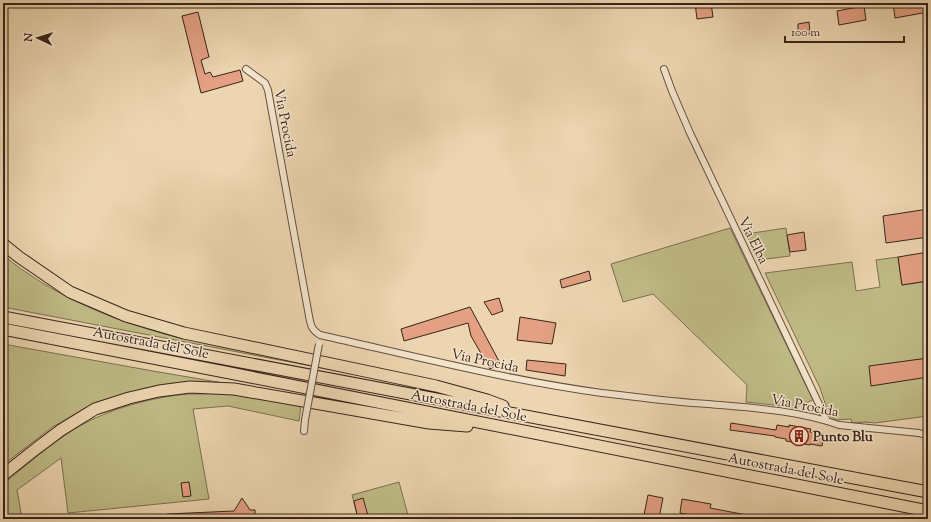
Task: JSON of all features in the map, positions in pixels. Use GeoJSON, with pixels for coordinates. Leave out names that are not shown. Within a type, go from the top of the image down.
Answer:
{"type":"FeatureCollection","features":[{"type":"Feature","properties":{"kind":"highway"},"geometry":{"type":"LineString","coordinates":[[3,244],[18,257],[70,292],[126,316],[184,333],[436,386],[487,400],[536,418]]}},
{"type":"Feature","properties":{"kind":"highway","name":"Autostrada del Sole"},"geometry":{"type":"LineString","coordinates":[[3,317],[928,492]]}},
{"type":"Feature","properties":{"kind":"highway","name":"Autostrada del Sole"},"geometry":{"type":"LineString","coordinates":[[3,329],[928,511]]}},
{"type":"Feature","properties":{"kind":"highway"},"geometry":{"type":"LineString","coordinates":[[3,476],[61,430],[95,410],[137,396],[159,391],[190,387],[234,389],[429,422],[534,433]]}},
{"type":"Feature","properties":{"kind":"street","name":"Via Procida"},"geometry":{"type":"LineString","coordinates":[[246,69],[265,83],[268,90],[309,316],[314,332],[320,335],[506,377],[608,394],[680,402],[779,410],[827,420],[839,425],[919,433],[928,436]]}},
{"type":"Feature","properties":{"kind":"street","name":"Via Elba"},"geometry":{"type":"LineString","coordinates":[[664,69],[690,133],[827,420]]}},
{"type":"Feature","properties":{"kind":"street"},"geometry":{"type":"LineString","coordinates":[[304,431],[320,335]]}},
{"type":"Feature","properties":{"kind":"shaded area"},"geometry":{"type":"Polygon","coordinates":[[[730,228],[813,400],[798,406],[798,409],[746,402],[747,385],[653,294],[623,302],[611,264],[730,228]]]}},
{"type":"Feature","properties":{"kind":"shaded area"},"geometry":{"type":"Polygon","coordinates":[[[786,228],[790,256],[759,260],[746,234],[786,228]]]}},
{"type":"Feature","properties":{"kind":"shaded area"},"geometry":{"type":"Polygon","coordinates":[[[3,255],[41,282],[81,304],[123,321],[168,335],[363,376],[3,307],[3,255]]]}},
{"type":"Feature","properties":{"kind":"shaded area"},"geometry":{"type":"Polygon","coordinates":[[[898,257],[902,285],[928,281],[928,416],[875,423],[852,423],[851,419],[836,420],[830,416],[820,388],[765,273],[852,262],[856,291],[880,287],[876,260],[898,257]]]}},
{"type":"Feature","properties":{"kind":"shaded area"},"geometry":{"type":"Polygon","coordinates":[[[3,344],[335,402],[188,383],[146,388],[108,399],[85,408],[51,428],[3,465],[3,344]]]}},
{"type":"Feature","properties":{"kind":"shaded area"},"geometry":{"type":"Polygon","coordinates":[[[221,393],[301,405],[299,421],[228,406],[193,409],[209,499],[68,513],[61,458],[17,490],[22,518],[3,519],[3,484],[49,447],[78,427],[117,409],[146,401],[188,394],[221,393]]]}},
{"type":"Feature","properties":{"kind":"shaded area"},"geometry":{"type":"Polygon","coordinates":[[[399,482],[409,519],[358,519],[352,495],[399,482]]]}},
{"type":"Feature","properties":{"kind":"building"},"geometry":{"type":"Polygon","coordinates":[[[695,3],[711,3],[713,17],[697,19],[695,3]]]}},
{"type":"Feature","properties":{"kind":"building"},"geometry":{"type":"Polygon","coordinates":[[[893,3],[928,3],[928,12],[895,18],[893,3]]]}},
{"type":"Feature","properties":{"kind":"building"},"geometry":{"type":"Polygon","coordinates":[[[864,6],[866,20],[839,25],[837,11],[864,6]]]}},
{"type":"Feature","properties":{"kind":"building"},"geometry":{"type":"Polygon","coordinates":[[[198,12],[209,57],[201,60],[205,74],[210,72],[213,77],[240,70],[243,81],[201,93],[182,16],[198,12]]]}},
{"type":"Feature","properties":{"kind":"building"},"geometry":{"type":"Polygon","coordinates":[[[809,22],[810,34],[798,35],[798,24],[809,22]]]}},
{"type":"Feature","properties":{"kind":"building"},"geometry":{"type":"Polygon","coordinates":[[[928,209],[928,237],[886,243],[883,216],[928,209]]]}},
{"type":"Feature","properties":{"kind":"building"},"geometry":{"type":"Polygon","coordinates":[[[804,232],[806,250],[790,252],[787,235],[804,232]]]}},
{"type":"Feature","properties":{"kind":"building"},"geometry":{"type":"Polygon","coordinates":[[[928,252],[928,281],[902,285],[898,257],[928,252]]]}},
{"type":"Feature","properties":{"kind":"building"},"geometry":{"type":"Polygon","coordinates":[[[589,271],[591,280],[562,288],[560,280],[589,271]]]}},
{"type":"Feature","properties":{"kind":"building"},"geometry":{"type":"Polygon","coordinates":[[[499,298],[503,311],[492,315],[484,302],[499,298]]]}},
{"type":"Feature","properties":{"kind":"building"},"geometry":{"type":"Polygon","coordinates":[[[470,307],[500,363],[490,369],[471,336],[468,323],[404,341],[401,329],[470,307]]]}},
{"type":"Feature","properties":{"kind":"building"},"geometry":{"type":"Polygon","coordinates":[[[520,317],[556,323],[552,344],[517,340],[520,317]]]}},
{"type":"Feature","properties":{"kind":"building"},"geometry":{"type":"Polygon","coordinates":[[[928,358],[928,377],[871,386],[869,366],[928,358]]]}},
{"type":"Feature","properties":{"kind":"building"},"geometry":{"type":"Polygon","coordinates":[[[527,360],[566,364],[565,376],[526,370],[527,360]]]}},
{"type":"Feature","properties":{"kind":"building","name":"Punto Blu"},"geometry":{"type":"Polygon","coordinates":[[[731,423],[776,430],[777,425],[789,427],[789,425],[811,429],[810,432],[824,434],[822,446],[786,441],[786,439],[775,436],[730,430],[731,423]]]}},
{"type":"Feature","properties":{"kind":"building"},"geometry":{"type":"Polygon","coordinates":[[[189,482],[191,496],[183,497],[181,483],[189,482]]]}},
{"type":"Feature","properties":{"kind":"building"},"geometry":{"type":"Polygon","coordinates":[[[648,495],[663,498],[659,518],[644,515],[648,495]]]}},
{"type":"Feature","properties":{"kind":"building"},"geometry":{"type":"Polygon","coordinates":[[[242,498],[250,510],[255,510],[255,519],[167,519],[167,514],[234,511],[242,498]]]}},
{"type":"Feature","properties":{"kind":"building"},"geometry":{"type":"Polygon","coordinates":[[[363,498],[369,519],[358,519],[354,501],[363,498]]]}},
{"type":"Feature","properties":{"kind":"building"},"geometry":{"type":"Polygon","coordinates":[[[682,499],[711,504],[710,508],[752,516],[752,519],[713,519],[680,513],[682,499]]]}},
{"type":"Feature","properties":{"kind":"place","name":"Punto Blu"},"geometry":{"type":"Point","coordinates":[799,436]}}]}
